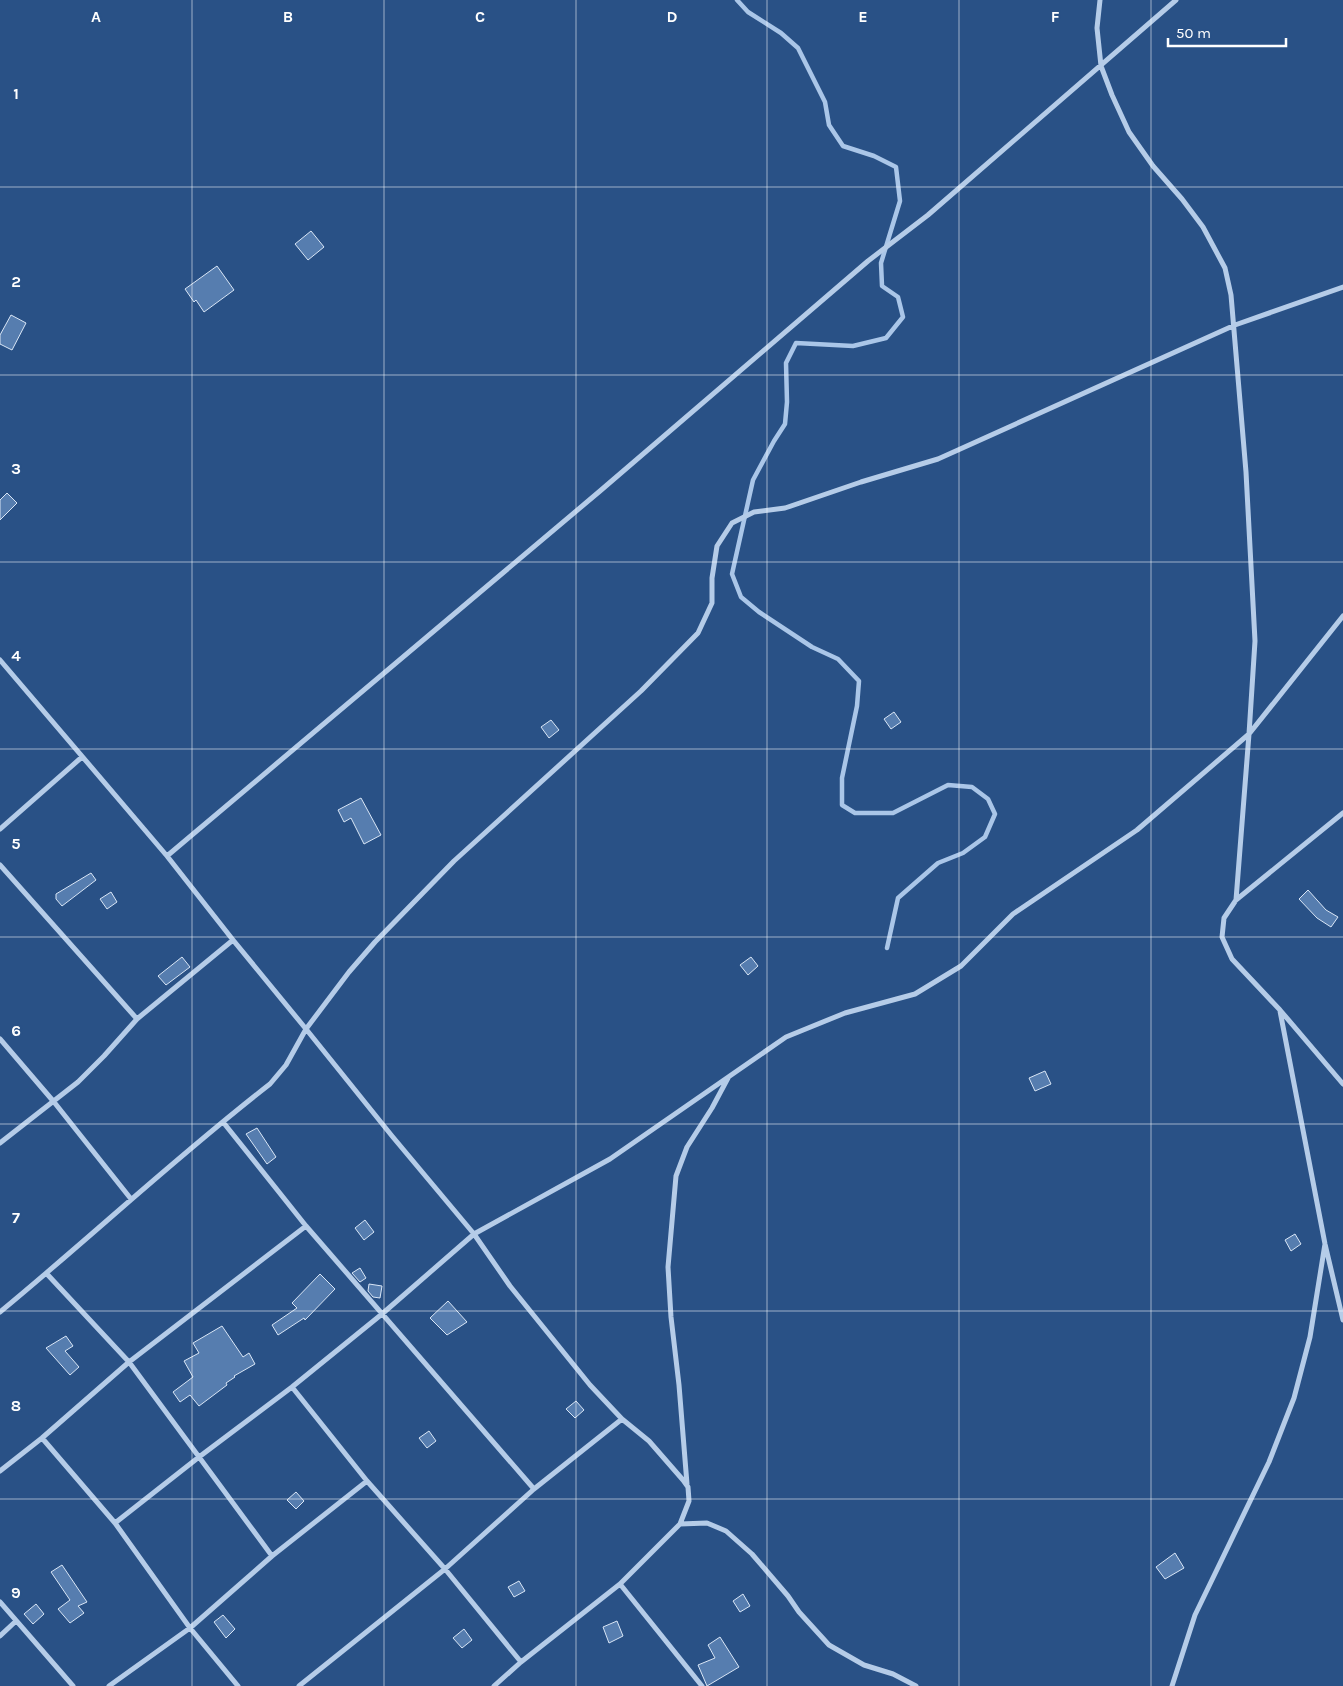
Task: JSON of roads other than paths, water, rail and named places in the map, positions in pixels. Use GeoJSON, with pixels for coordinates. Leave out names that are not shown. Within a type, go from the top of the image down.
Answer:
{"type":"FeatureCollection","features":[{"type":"Feature","properties":{"kind":"street"},"geometry":{"type":"LineString","coordinates":[[1100,0],[1097,28],[1101,66],[1128,132],[1203,227],[1225,268],[1232,295],[1246,472],[1255,641],[1236,900]]}},
{"type":"Feature","properties":{"kind":"street"},"geometry":{"type":"LineString","coordinates":[[167,856],[600,491],[868,261],[928,215],[1176,0]]}},
{"type":"Feature","properties":{"kind":"street"},"geometry":{"type":"LineString","coordinates":[[0,1312],[47,1274],[131,1199],[270,1084],[286,1065],[306,1028],[375,942],[454,861],[641,691],[698,633],[712,603],[712,578],[717,546],[732,524],[754,512],[785,508],[861,482],[938,459],[971,442],[1098,388],[1235,325],[1343,287]]}},
{"type":"Feature","properties":{"kind":"street"},"geometry":{"type":"LineString","coordinates":[[115,1522],[292,1387],[382,1314],[474,1234],[610,1159],[786,1037],[846,1013],[915,994],[961,966],[1013,914],[1137,830],[1249,734],[1343,616]]}},
{"type":"Feature","properties":{"kind":"street"},"geometry":{"type":"LineString","coordinates":[[0,660],[167,856],[392,1136],[474,1234],[510,1286],[556,1346],[622,1419],[649,1441],[688,1488]]}},
{"type":"Feature","properties":{"kind":"street"},"geometry":{"type":"LineString","coordinates":[[0,829],[82,757]]}},
{"type":"Feature","properties":{"kind":"street"},"geometry":{"type":"LineString","coordinates":[[1343,813],[1236,900],[1224,918],[1222,937],[1232,959],[1280,1010],[1343,1084]]}},
{"type":"Feature","properties":{"kind":"street"},"geometry":{"type":"LineString","coordinates":[[0,865],[137,1019]]}},
{"type":"Feature","properties":{"kind":"street"},"geometry":{"type":"LineString","coordinates":[[0,1143],[54,1102],[104,1056],[137,1019],[233,940]]}},
{"type":"Feature","properties":{"kind":"street"},"geometry":{"type":"LineString","coordinates":[[1280,1010],[1325,1244],[1343,1320]]}},
{"type":"Feature","properties":{"kind":"street"},"geometry":{"type":"LineString","coordinates":[[0,1039],[54,1102],[131,1199]]}},
{"type":"Feature","properties":{"kind":"street"},"geometry":{"type":"LineString","coordinates":[[494,1686],[521,1662],[620,1584],[680,1524],[688,1507],[688,1488],[671,1317],[668,1267],[676,1176],[688,1147],[728,1077]]}},
{"type":"Feature","properties":{"kind":"street"},"geometry":{"type":"LineString","coordinates":[[223,1122],[306,1226],[534,1490]]}},
{"type":"Feature","properties":{"kind":"street"},"geometry":{"type":"LineString","coordinates":[[0,1471],[42,1438],[129,1362],[306,1226]]}},
{"type":"Feature","properties":{"kind":"street"},"geometry":{"type":"LineString","coordinates":[[1172,1686],[1195,1615],[1268,1462],[1294,1398],[1310,1337],[1325,1244]]}},
{"type":"Feature","properties":{"kind":"street"},"geometry":{"type":"LineString","coordinates":[[47,1274],[129,1362],[272,1556]]}},
{"type":"Feature","properties":{"kind":"street"},"geometry":{"type":"LineString","coordinates":[[292,1387],[367,1481],[445,1569],[521,1662]]}},
{"type":"Feature","properties":{"kind":"street"},"geometry":{"type":"LineString","coordinates":[[299,1686],[445,1569],[534,1490],[622,1419]]}},
{"type":"Feature","properties":{"kind":"street"},"geometry":{"type":"LineString","coordinates":[[42,1438],[115,1522],[190,1628],[238,1686]]}},
{"type":"Feature","properties":{"kind":"street"},"geometry":{"type":"LineString","coordinates":[[109,1686],[190,1628],[272,1556],[367,1481]]}},
{"type":"Feature","properties":{"kind":"street"},"geometry":{"type":"LineString","coordinates":[[680,1524],[707,1523],[726,1531],[752,1554],[788,1596],[799,1612],[829,1645],[864,1665],[893,1674],[916,1686]]}},
{"type":"Feature","properties":{"kind":"street"},"geometry":{"type":"LineString","coordinates":[[620,1584],[700,1685]]}},
{"type":"Feature","properties":{"kind":"street"},"geometry":{"type":"LineString","coordinates":[[0,1602],[73,1686]]}},
{"type":"Feature","properties":{"kind":"street"},"geometry":{"type":"LineString","coordinates":[[0,1636],[16,1621]]}},
{"type":"Feature","properties":{"kind":"waterway"},"geometry":{"type":"LineString","coordinates":[[737,0],[748,12],[781,33],[798,48],[825,102],[829,125],[843,146],[874,156],[896,167],[900,201],[881,263],[882,286],[898,297],[903,317],[886,338],[853,346],[796,343],[786,363],[787,402],[785,424],[753,480],[732,574],[741,597],[759,612],[812,647],[838,659],[859,681],[857,706],[842,778],[842,805],[855,813],[893,813],[948,785],[972,787],[988,799],[995,814],[985,837],[963,853],[938,863],[898,898],[887,948]]}}]}
